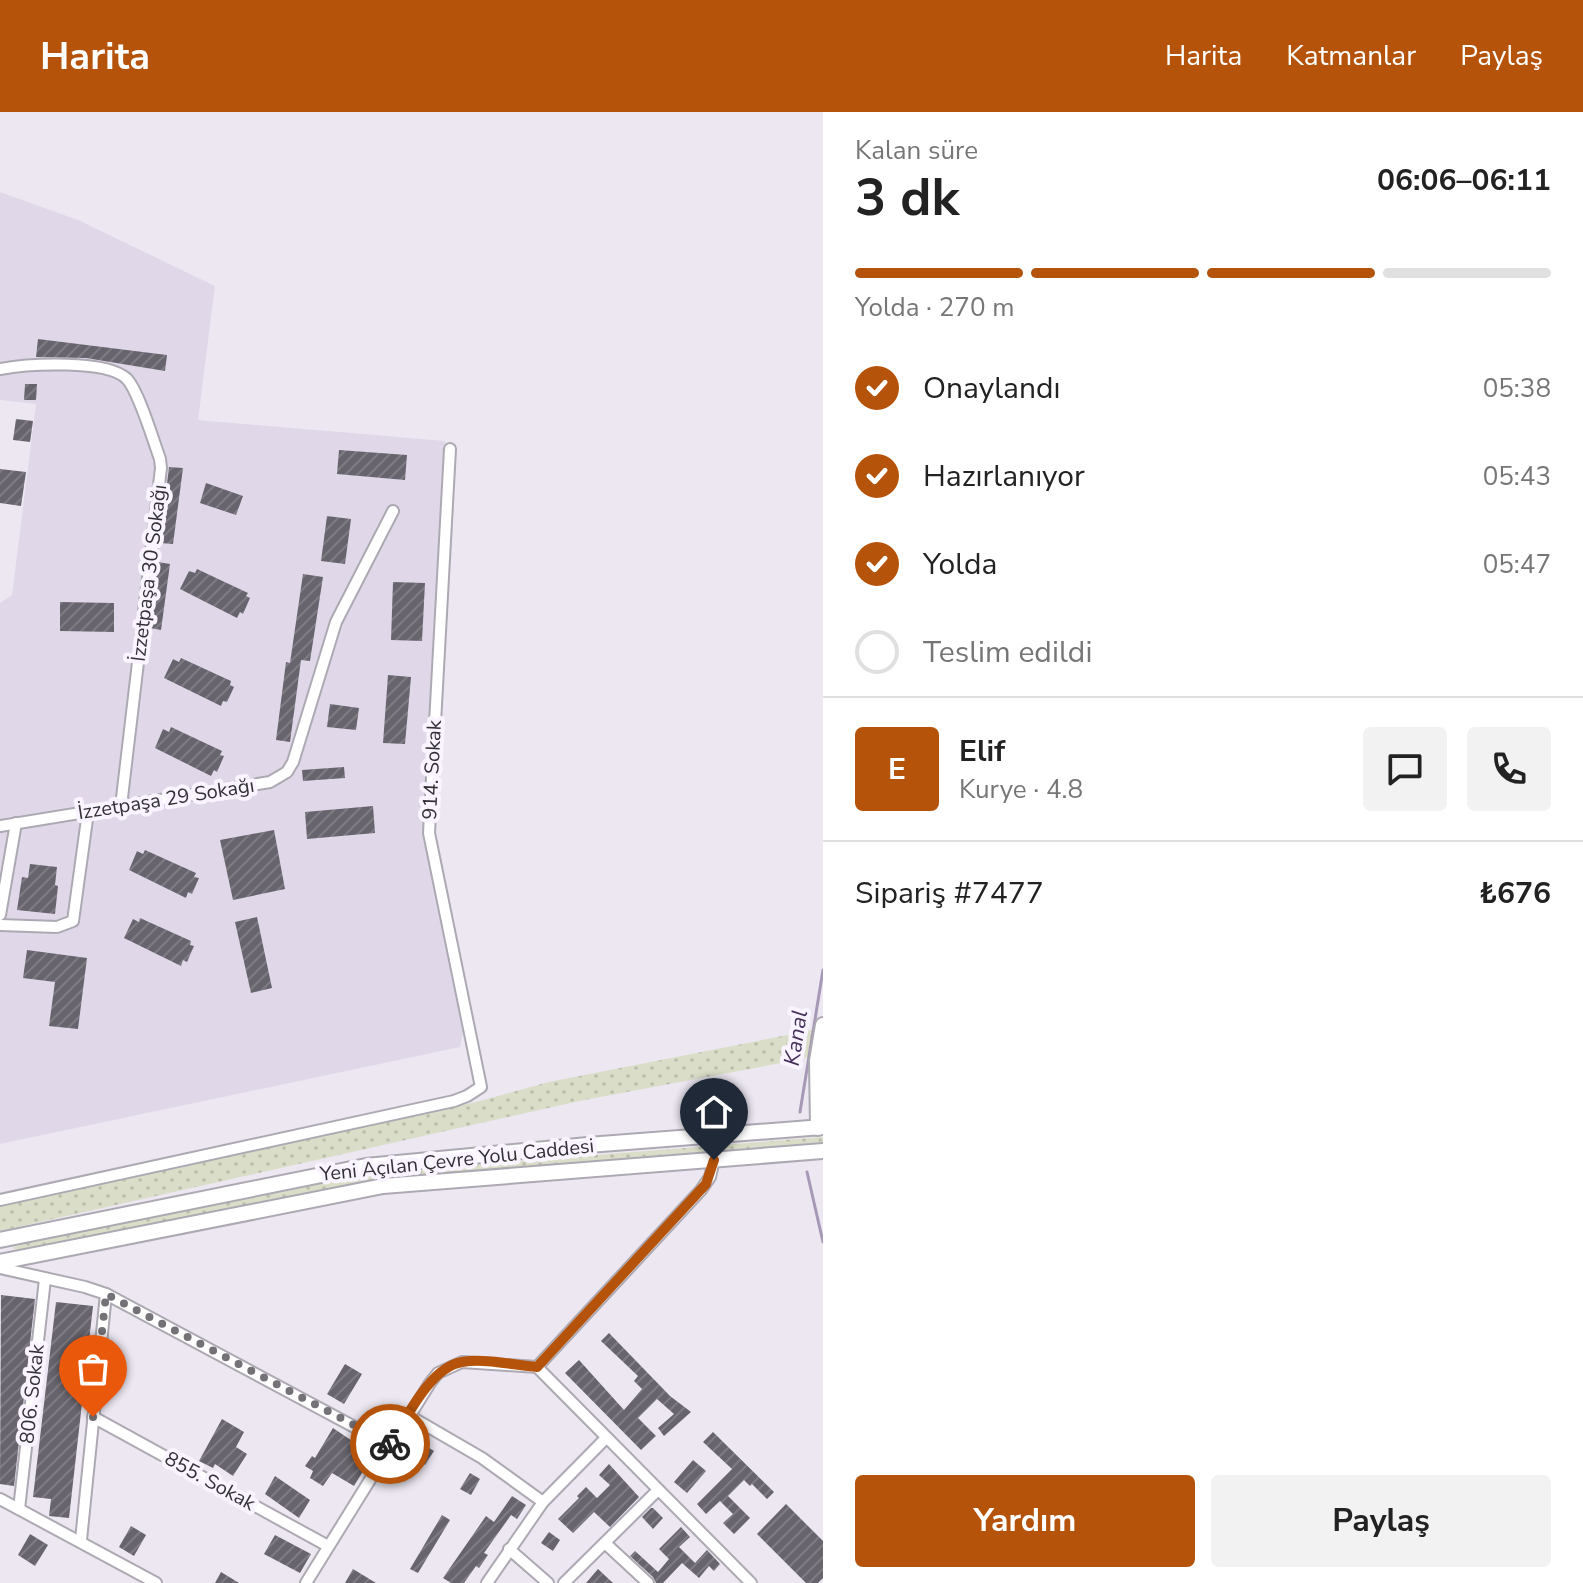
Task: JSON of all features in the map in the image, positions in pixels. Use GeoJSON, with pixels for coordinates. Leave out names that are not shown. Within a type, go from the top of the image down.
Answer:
{"type":"FeatureCollection","features":[{"type":"Feature","properties":{"kind":"main road"},"geometry":{"type":"LineString","coordinates":[[820,1127],[816,1073],[823,1025]]}},
{"type":"Feature","properties":{"kind":"main road","name":"Yeni Açılan Çevre Yolu Caddesi"},"geometry":{"type":"LineString","coordinates":[[0,1240],[345,1169],[588,1145],[820,1127]]}},
{"type":"Feature","properties":{"kind":"main road","name":"Yeni Açılan Çevre Yolu Caddesi"},"geometry":{"type":"LineString","coordinates":[[0,1262],[357,1190],[823,1151]]}},
{"type":"Feature","properties":{"kind":"street","name":"İzzetpaşa 30 Sokağı"},"geometry":{"type":"LineString","coordinates":[[0,369],[56,365],[104,369],[120,374],[134,390],[160,459],[121,806]]}},
{"type":"Feature","properties":{"kind":"street","name":"914. Sokak"},"geometry":{"type":"LineString","coordinates":[[0,1200],[454,1101],[481,1087],[429,833],[450,449]]}},
{"type":"Feature","properties":{"kind":"street","name":"İzzetpaşa 29 Sokağı"},"geometry":{"type":"LineString","coordinates":[[0,826],[270,782],[287,772],[293,762],[336,622],[393,511]]}},
{"type":"Feature","properties":{"kind":"street"},"geometry":{"type":"LineString","coordinates":[[0,925],[57,927],[73,921],[88,812]]}},
{"type":"Feature","properties":{"kind":"street"},"geometry":{"type":"LineString","coordinates":[[0,915],[16,823]]}},
{"type":"Feature","properties":{"kind":"street"},"geometry":{"type":"LineString","coordinates":[[537,1367],[706,1184],[714,1160]]}},
{"type":"Feature","properties":{"kind":"street"},"geometry":{"type":"LineString","coordinates":[[0,1268],[106,1294],[390,1446]]}},
{"type":"Feature","properties":{"kind":"street","name":"806. Sokak"},"geometry":{"type":"LineString","coordinates":[[19,1509],[45,1279]]}},
{"type":"Feature","properties":{"kind":"street"},"geometry":{"type":"LineString","coordinates":[[81,1540],[106,1294]]}},
{"type":"Feature","properties":{"kind":"street"},"geometry":{"type":"LineString","coordinates":[[306,1583],[408,1415],[438,1373],[449,1366],[472,1362],[537,1367],[751,1583]]}},
{"type":"Feature","properties":{"kind":"street"},"geometry":{"type":"LineString","coordinates":[[408,1415],[482,1458],[543,1502]]}},
{"type":"Feature","properties":{"kind":"street","name":"855. Sokak"},"geometry":{"type":"LineString","coordinates":[[93,1417],[328,1546]]}},
{"type":"Feature","properties":{"kind":"street"},"geometry":{"type":"LineString","coordinates":[[487,1583],[543,1502],[606,1438]]}},
{"type":"Feature","properties":{"kind":"street"},"geometry":{"type":"LineString","coordinates":[[564,1583],[658,1490]]}},
{"type":"Feature","properties":{"kind":"street"},"geometry":{"type":"LineString","coordinates":[[0,1499],[156,1583]]}},
{"type":"Feature","properties":{"kind":"street"},"geometry":{"type":"LineString","coordinates":[[605,1543],[648,1583]]}},
{"type":"Feature","properties":{"kind":"street"},"geometry":{"type":"LineString","coordinates":[[509,1549],[548,1583]]}},
{"type":"Feature","properties":{"kind":"shaded area"},"geometry":{"type":"Polygon","coordinates":[[[0,192],[78,220],[215,286],[198,420],[445,441],[423,838],[465,1021],[460,1047],[0,1144],[0,603],[12,595],[36,404],[0,400],[0,192]]]}},
{"type":"Feature","properties":{"kind":"green space"},"geometry":{"type":"Polygon","coordinates":[[[823,1028],[823,1053],[797,1060],[584,1100],[0,1231],[0,1204],[476,1102],[549,1082],[823,1028]]]}},
{"type":"Feature","properties":{"kind":"green space"},"geometry":{"type":"Polygon","coordinates":[[[823,1137],[823,1142],[375,1179],[18,1250],[12,1248],[381,1172],[823,1137]]]}},
{"type":"Feature","properties":{"kind":"building"},"geometry":{"type":"Polygon","coordinates":[[[38,339],[167,355],[165,371],[86,358],[36,357],[38,339]]]}},
{"type":"Feature","properties":{"kind":"building"},"geometry":{"type":"Polygon","coordinates":[[[25,384],[37,384],[36,400],[24,400],[25,384]]]}},
{"type":"Feature","properties":{"kind":"building"},"geometry":{"type":"Polygon","coordinates":[[[16,419],[33,421],[30,442],[13,440],[16,419]]]}},
{"type":"Feature","properties":{"kind":"building"},"geometry":{"type":"Polygon","coordinates":[[[339,450],[407,455],[405,480],[337,474],[339,450]]]}},
{"type":"Feature","properties":{"kind":"building"},"geometry":{"type":"Polygon","coordinates":[[[169,467],[183,468],[173,544],[160,543],[169,467]]]}},
{"type":"Feature","properties":{"kind":"building"},"geometry":{"type":"Polygon","coordinates":[[[0,469],[26,472],[21,506],[0,503],[0,469]]]}},
{"type":"Feature","properties":{"kind":"building"},"geometry":{"type":"Polygon","coordinates":[[[206,483],[243,496],[236,515],[200,503],[206,483]]]}},
{"type":"Feature","properties":{"kind":"building"},"geometry":{"type":"Polygon","coordinates":[[[327,516],[351,519],[345,564],[321,561],[327,516]]]}},
{"type":"Feature","properties":{"kind":"building"},"geometry":{"type":"Polygon","coordinates":[[[158,562],[170,564],[161,630],[150,628],[158,562]]]}},
{"type":"Feature","properties":{"kind":"building"},"geometry":{"type":"Polygon","coordinates":[[[197,569],[248,593],[246,596],[250,598],[243,614],[240,612],[237,618],[180,589],[189,571],[195,573],[197,569]]]}},
{"type":"Feature","properties":{"kind":"building"},"geometry":{"type":"Polygon","coordinates":[[[303,574],[323,577],[310,661],[301,660],[290,742],[276,740],[286,662],[290,663],[303,574]]]}},
{"type":"Feature","properties":{"kind":"building"},"geometry":{"type":"Polygon","coordinates":[[[393,582],[425,583],[422,641],[391,640],[393,582]]]}},
{"type":"Feature","properties":{"kind":"building"},"geometry":{"type":"Polygon","coordinates":[[[60,602],[114,603],[114,632],[60,631],[60,602]]]}},
{"type":"Feature","properties":{"kind":"building"},"geometry":{"type":"Polygon","coordinates":[[[181,658],[231,681],[230,685],[234,687],[227,702],[223,701],[221,706],[164,678],[173,659],[179,662],[181,658]]]}},
{"type":"Feature","properties":{"kind":"building"},"geometry":{"type":"Polygon","coordinates":[[[388,675],[411,677],[405,744],[383,743],[388,675]]]}},
{"type":"Feature","properties":{"kind":"building"},"geometry":{"type":"Polygon","coordinates":[[[330,704],[359,708],[356,730],[327,727],[330,704]]]}},
{"type":"Feature","properties":{"kind":"building"},"geometry":{"type":"Polygon","coordinates":[[[171,727],[222,751],[220,755],[224,756],[217,772],[214,770],[211,776],[155,748],[163,729],[169,732],[171,727]]]}},
{"type":"Feature","properties":{"kind":"building"},"geometry":{"type":"Polygon","coordinates":[[[344,767],[345,778],[303,781],[302,770],[344,767]]]}},
{"type":"Feature","properties":{"kind":"building"},"geometry":{"type":"Polygon","coordinates":[[[373,806],[375,833],[307,839],[305,812],[373,806]]]}},
{"type":"Feature","properties":{"kind":"building"},"geometry":{"type":"Polygon","coordinates":[[[274,830],[285,889],[233,900],[220,840],[274,830]]]}},
{"type":"Feature","properties":{"kind":"building"},"geometry":{"type":"Polygon","coordinates":[[[145,850],[196,873],[194,877],[199,878],[192,894],[188,892],[186,898],[129,870],[137,851],[143,854],[145,850]]]}},
{"type":"Feature","properties":{"kind":"building"},"geometry":{"type":"Polygon","coordinates":[[[30,864],[57,867],[55,914],[17,910],[22,877],[28,878],[30,864]]]}},
{"type":"Feature","properties":{"kind":"building"},"geometry":{"type":"Polygon","coordinates":[[[257,917],[272,988],[251,993],[235,922],[257,917]]]}},
{"type":"Feature","properties":{"kind":"building"},"geometry":{"type":"Polygon","coordinates":[[[140,918],[191,941],[190,945],[194,946],[187,962],[183,960],[181,966],[124,938],[133,919],[139,922],[140,918]]]}},
{"type":"Feature","properties":{"kind":"building"},"geometry":{"type":"Polygon","coordinates":[[[27,950],[87,958],[78,1029],[49,1026],[55,982],[23,978],[27,950]]]}},
{"type":"Feature","properties":{"kind":"building"},"geometry":{"type":"Polygon","coordinates":[[[1,1295],[35,1299],[14,1486],[0,1484],[1,1295]]]}},
{"type":"Feature","properties":{"kind":"building"},"geometry":{"type":"Polygon","coordinates":[[[56,1302],[93,1306],[69,1518],[49,1516],[51,1499],[33,1497],[56,1302]]]}},
{"type":"Feature","properties":{"kind":"building"},"geometry":{"type":"Polygon","coordinates":[[[609,1333],[670,1396],[691,1412],[664,1436],[658,1428],[674,1414],[657,1399],[638,1418],[656,1436],[641,1450],[565,1373],[579,1360],[624,1410],[642,1389],[634,1381],[638,1376],[601,1341],[609,1333]]]}},
{"type":"Feature","properties":{"kind":"building"},"geometry":{"type":"Polygon","coordinates":[[[345,1364],[362,1374],[344,1404],[327,1394],[345,1364]]]}},
{"type":"Feature","properties":{"kind":"building"},"geometry":{"type":"Polygon","coordinates":[[[222,1419],[244,1432],[236,1447],[247,1454],[233,1476],[215,1464],[213,1468],[199,1461],[222,1419]]]}},
{"type":"Feature","properties":{"kind":"building"},"geometry":{"type":"Polygon","coordinates":[[[333,1428],[373,1455],[354,1486],[332,1473],[323,1486],[310,1478],[313,1471],[305,1466],[312,1456],[315,1458],[333,1428]]]}},
{"type":"Feature","properties":{"kind":"building"},"geometry":{"type":"Polygon","coordinates":[[[713,1432],[774,1492],[767,1499],[744,1480],[728,1496],[750,1518],[734,1534],[723,1523],[733,1514],[720,1501],[706,1514],[697,1504],[732,1469],[703,1442],[713,1432]]]}},
{"type":"Feature","properties":{"kind":"building"},"geometry":{"type":"Polygon","coordinates":[[[421,1443],[434,1451],[425,1465],[412,1457],[421,1443]]]}},
{"type":"Feature","properties":{"kind":"building"},"geometry":{"type":"Polygon","coordinates":[[[693,1460],[706,1471],[687,1493],[674,1482],[693,1460]]]}},
{"type":"Feature","properties":{"kind":"building"},"geometry":{"type":"Polygon","coordinates":[[[609,1464],[639,1497],[610,1527],[594,1512],[573,1533],[558,1519],[586,1487],[597,1498],[610,1485],[599,1475],[609,1464]]]}},
{"type":"Feature","properties":{"kind":"building"},"geometry":{"type":"Polygon","coordinates":[[[470,1473],[480,1479],[471,1495],[460,1489],[470,1473]]]}},
{"type":"Feature","properties":{"kind":"building"},"geometry":{"type":"Polygon","coordinates":[[[275,1476],[310,1500],[299,1518],[265,1494],[275,1476]]]}},
{"type":"Feature","properties":{"kind":"building"},"geometry":{"type":"Polygon","coordinates":[[[512,1496],[526,1505],[517,1519],[511,1515],[484,1553],[488,1555],[479,1568],[476,1566],[464,1583],[451,1583],[443,1578],[486,1516],[494,1522],[512,1496]]]}},
{"type":"Feature","properties":{"kind":"building"},"geometry":{"type":"Polygon","coordinates":[[[786,1504],[823,1541],[823,1578],[818,1583],[806,1583],[757,1534],[786,1504]]]}},
{"type":"Feature","properties":{"kind":"building"},"geometry":{"type":"Polygon","coordinates":[[[651,1508],[663,1518],[653,1529],[642,1517],[651,1508]]]}},
{"type":"Feature","properties":{"kind":"building"},"geometry":{"type":"Polygon","coordinates":[[[442,1515],[450,1520],[418,1573],[410,1569],[442,1515]]]}},
{"type":"Feature","properties":{"kind":"building"},"geometry":{"type":"Polygon","coordinates":[[[131,1526],[146,1535],[134,1556],[119,1547],[131,1526]]]}},
{"type":"Feature","properties":{"kind":"building"},"geometry":{"type":"Polygon","coordinates":[[[681,1527],[690,1537],[679,1547],[695,1563],[707,1550],[720,1564],[714,1571],[709,1566],[699,1578],[682,1563],[663,1583],[656,1583],[630,1556],[635,1551],[658,1572],[669,1559],[659,1549],[681,1527]]]}},
{"type":"Feature","properties":{"kind":"building"},"geometry":{"type":"Polygon","coordinates":[[[549,1532],[560,1540],[553,1551],[541,1543],[549,1532]]]}},
{"type":"Feature","properties":{"kind":"building"},"geometry":{"type":"Polygon","coordinates":[[[30,1534],[48,1545],[35,1566],[18,1555],[30,1534]]]}},
{"type":"Feature","properties":{"kind":"building"},"geometry":{"type":"Polygon","coordinates":[[[275,1535],[311,1554],[300,1573],[264,1554],[275,1535]]]}},
{"type":"Feature","properties":{"kind":"building"},"geometry":{"type":"Polygon","coordinates":[[[353,1569],[376,1583],[345,1583],[353,1569]]]}},
{"type":"Feature","properties":{"kind":"building"},"geometry":{"type":"Polygon","coordinates":[[[598,1569],[613,1583],[586,1583],[598,1569]]]}},
{"type":"Feature","properties":{"kind":"building"},"geometry":{"type":"Polygon","coordinates":[[[221,1572],[239,1583],[215,1583],[221,1572]]]}},
{"type":"Feature","properties":{"kind":"waterway","name":"Kanal"},"geometry":{"type":"LineString","coordinates":[[800,1112],[823,970]]}},
{"type":"Feature","properties":{"kind":"waterway","name":"Kanal"},"geometry":{"type":"LineString","coordinates":[[807,1172],[823,1242]]}},
{"type":"Feature","properties":{"kind":"way so far"},"geometry":{"type":"LineString","coordinates":[[93,1417],[106,1294],[390,1444]]}},
{"type":"Feature","properties":{"kind":"route"},"geometry":{"type":"LineString","coordinates":[[390,1444],[430,1383],[449,1366],[472,1362],[537,1367],[706,1184],[714,1160]]}}]}
